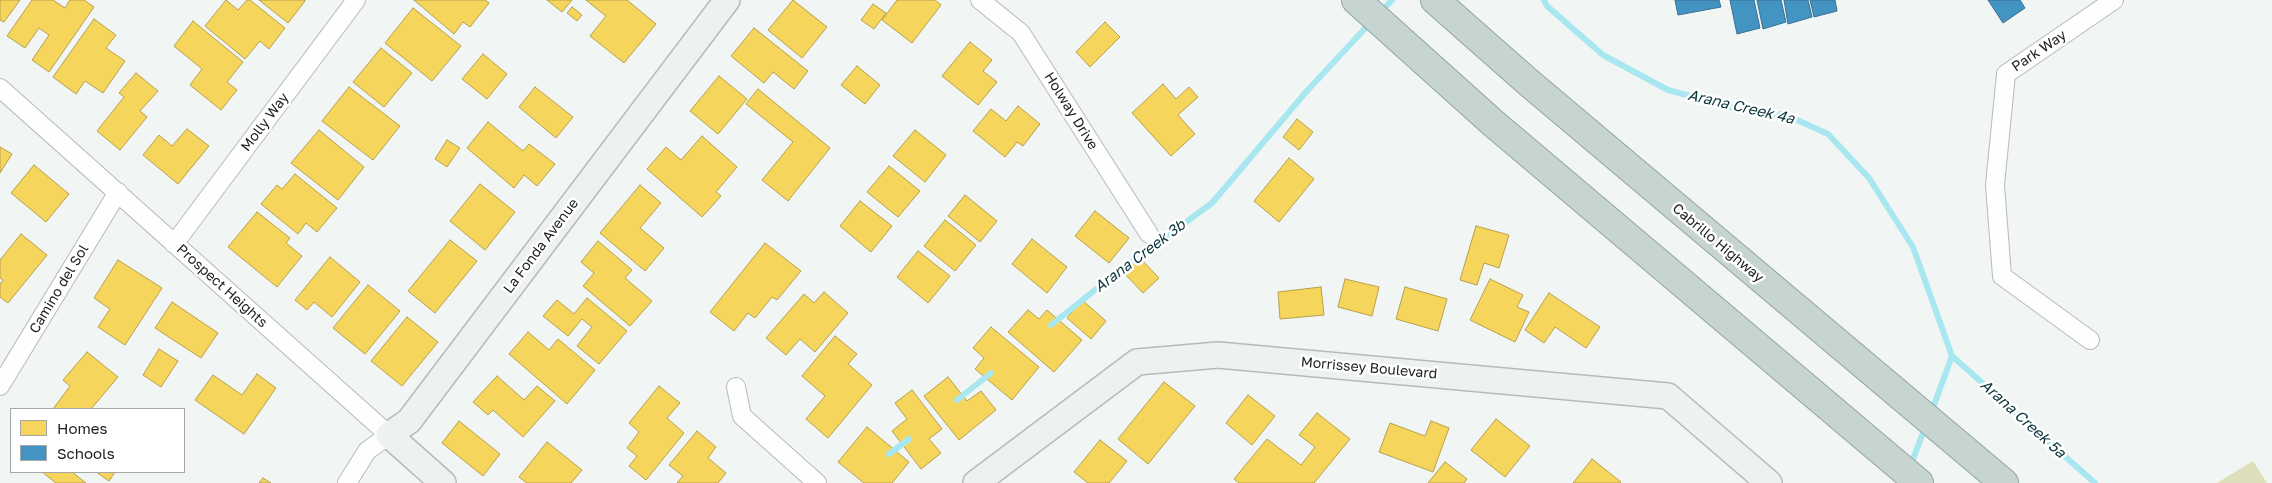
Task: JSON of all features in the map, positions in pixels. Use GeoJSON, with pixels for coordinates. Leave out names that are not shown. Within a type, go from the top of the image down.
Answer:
{"type":"FeatureCollection","features":[{"type":"Feature","properties":{"kind":"highway"},"geometry":{"type":"LineString","coordinates":[[1356,0],[1493,123],[1919,483]]}},
{"type":"Feature","properties":{"kind":"highway","name":"Cabrillo Highway"},"geometry":{"type":"LineString","coordinates":[[1435,0],[1528,82],[2004,483]]}},
{"type":"Feature","properties":{"kind":"street","name":"Molly Way"},"geometry":{"type":"LineString","coordinates":[[174,244],[356,0]]}},
{"type":"Feature","properties":{"kind":"street","name":"La Fonda Avenue"},"geometry":{"type":"LineString","coordinates":[[347,483],[367,451],[409,421],[727,0]]}},
{"type":"Feature","properties":{"kind":"street","name":"Holway Drive"},"geometry":{"type":"LineString","coordinates":[[980,0],[1021,33],[1149,234]]}},
{"type":"Feature","properties":{"kind":"street","name":"Park Way"},"geometry":{"type":"LineString","coordinates":[[2090,340],[2002,276],[1996,185],[2006,74],[2114,0]]}},
{"type":"Feature","properties":{"kind":"street","name":"Prospect Heights"},"geometry":{"type":"LineString","coordinates":[[0,88],[443,483]]}},
{"type":"Feature","properties":{"kind":"street","name":"Camino del Sol"},"geometry":{"type":"LineString","coordinates":[[0,386],[118,192]]}},
{"type":"Feature","properties":{"kind":"street","name":"Morrissey Boulevard"},"geometry":{"type":"LineString","coordinates":[[976,483],[1137,362],[1218,355],[1668,396],[1769,483]]}},
{"type":"Feature","properties":{"kind":"street"},"geometry":{"type":"LineString","coordinates":[[736,387],[742,416],[816,483]]}},
{"type":"Feature","properties":{"kind":"green space"},"geometry":{"type":"Polygon","coordinates":[[[2253,461],[2267,483],[2217,483],[2253,461]]]}},
{"type":"Feature","properties":{"kind":"building: Homes"},"geometry":{"type":"Polygon","coordinates":[[[0,0],[20,0],[4,22],[0,20],[0,0]]]}},
{"type":"Feature","properties":{"kind":"building: Homes"},"geometry":{"type":"Polygon","coordinates":[[[32,0],[53,0],[65,8],[70,0],[84,0],[94,7],[49,72],[32,60],[49,35],[39,28],[25,48],[7,36],[32,0]]]}},
{"type":"Feature","properties":{"kind":"building: Homes"},"geometry":{"type":"Polygon","coordinates":[[[226,0],[238,10],[247,0],[250,0],[285,28],[269,49],[260,41],[245,59],[205,26],[226,0]]]}},
{"type":"Feature","properties":{"kind":"building: Homes"},"geometry":{"type":"Polygon","coordinates":[[[259,0],[305,0],[305,1],[288,23],[259,0]]]}},
{"type":"Feature","properties":{"kind":"building: Homes"},"geometry":{"type":"Polygon","coordinates":[[[414,0],[485,0],[489,3],[470,27],[463,22],[454,34],[414,0]]]}},
{"type":"Feature","properties":{"kind":"building: Homes"},"geometry":{"type":"Polygon","coordinates":[[[547,0],[572,0],[562,12],[547,0]]]}},
{"type":"Feature","properties":{"kind":"building: Homes"},"geometry":{"type":"Polygon","coordinates":[[[586,0],[627,0],[656,24],[624,63],[590,36],[606,16],[586,0]]]}},
{"type":"Feature","properties":{"kind":"building: Homes"},"geometry":{"type":"Polygon","coordinates":[[[793,0],[827,27],[802,58],[768,30],[793,0]]]}},
{"type":"Feature","properties":{"kind":"building: Homes"},"geometry":{"type":"Polygon","coordinates":[[[897,0],[935,0],[941,5],[912,43],[882,20],[897,0]]]}},
{"type":"Feature","properties":{"kind":"building: Homes"},"geometry":{"type":"Polygon","coordinates":[[[873,4],[886,13],[874,29],[861,20],[873,4]]]}},
{"type":"Feature","properties":{"kind":"building: Homes"},"geometry":{"type":"Polygon","coordinates":[[[572,7],[582,15],[577,21],[567,13],[572,7]]]}},
{"type":"Feature","properties":{"kind":"building: Homes"},"geometry":{"type":"Polygon","coordinates":[[[413,8],[461,46],[432,81],[385,43],[413,8]]]}},
{"type":"Feature","properties":{"kind":"building: Homes"},"geometry":{"type":"Polygon","coordinates":[[[94,19],[116,35],[106,48],[125,61],[103,93],[85,81],[76,94],[53,77],[94,19]]]}},
{"type":"Feature","properties":{"kind":"building: Homes"},"geometry":{"type":"Polygon","coordinates":[[[193,21],[243,62],[227,82],[237,90],[221,110],[190,85],[202,69],[174,46],[193,21]]]}},
{"type":"Feature","properties":{"kind":"building: Homes"},"geometry":{"type":"Polygon","coordinates":[[[1105,22],[1120,37],[1090,67],[1076,52],[1105,22]]]}},
{"type":"Feature","properties":{"kind":"building: Homes"},"geometry":{"type":"Polygon","coordinates":[[[754,28],[808,71],[794,89],[773,72],[764,83],[731,56],[754,28]]]}},
{"type":"Feature","properties":{"kind":"building: Homes"},"geometry":{"type":"Polygon","coordinates":[[[970,42],[992,60],[983,71],[997,82],[978,105],[942,76],[970,42]]]}},
{"type":"Feature","properties":{"kind":"building: Homes"},"geometry":{"type":"Polygon","coordinates":[[[381,48],[412,73],[384,107],[353,82],[381,48]]]}},
{"type":"Feature","properties":{"kind":"building: Homes"},"geometry":{"type":"Polygon","coordinates":[[[483,54],[507,74],[487,99],[462,79],[483,54]]]}},
{"type":"Feature","properties":{"kind":"building: Homes"},"geometry":{"type":"Polygon","coordinates":[[[857,66],[880,85],[865,104],[841,85],[857,66]]]}},
{"type":"Feature","properties":{"kind":"building: Homes"},"geometry":{"type":"Polygon","coordinates":[[[136,73],[158,91],[140,111],[147,117],[120,150],[97,131],[124,97],[119,93],[136,73]]]}},
{"type":"Feature","properties":{"kind":"building: Homes"},"geometry":{"type":"Polygon","coordinates":[[[719,76],[747,99],[718,134],[690,111],[719,76]]]}},
{"type":"Feature","properties":{"kind":"building: Homes"},"geometry":{"type":"Polygon","coordinates":[[[1163,84],[1176,99],[1189,87],[1198,97],[1178,115],[1195,134],[1171,156],[1132,113],[1163,84]]]}},
{"type":"Feature","properties":{"kind":"building: Homes"},"geometry":{"type":"Polygon","coordinates":[[[349,87],[400,126],[373,160],[322,121],[349,87]]]}},
{"type":"Feature","properties":{"kind":"building: Homes"},"geometry":{"type":"Polygon","coordinates":[[[535,87],[573,117],[556,138],[519,107],[535,87]]]}},
{"type":"Feature","properties":{"kind":"building: Homes"},"geometry":{"type":"Polygon","coordinates":[[[758,89],[830,148],[788,201],[762,180],[793,142],[746,104],[758,89]]]}},
{"type":"Feature","properties":{"kind":"building: Homes"},"geometry":{"type":"Polygon","coordinates":[[[1018,106],[1040,124],[1023,146],[1017,142],[1005,157],[973,131],[991,109],[1006,121],[1018,106]]]}},
{"type":"Feature","properties":{"kind":"building: Homes"},"geometry":{"type":"Polygon","coordinates":[[[1297,119],[1313,132],[1299,150],[1283,137],[1297,119]]]}},
{"type":"Feature","properties":{"kind":"building: Homes"},"geometry":{"type":"Polygon","coordinates":[[[488,122],[523,151],[529,144],[555,164],[537,186],[524,175],[514,188],[467,148],[488,122]]]}},
{"type":"Feature","properties":{"kind":"building: Homes"},"geometry":{"type":"Polygon","coordinates":[[[187,129],[209,146],[178,184],[143,155],[159,135],[172,146],[187,129]]]}},
{"type":"Feature","properties":{"kind":"building: Homes"},"geometry":{"type":"Polygon","coordinates":[[[319,130],[364,167],[338,200],[291,163],[319,130]]]}},
{"type":"Feature","properties":{"kind":"building: Homes"},"geometry":{"type":"Polygon","coordinates":[[[915,130],[946,155],[925,182],[893,156],[915,130]]]}},
{"type":"Feature","properties":{"kind":"building: Homes"},"geometry":{"type":"Polygon","coordinates":[[[702,136],[737,167],[716,192],[721,196],[702,217],[647,169],[666,147],[681,160],[702,136]]]}},
{"type":"Feature","properties":{"kind":"building: Homes"},"geometry":{"type":"Polygon","coordinates":[[[447,140],[460,148],[447,167],[435,159],[447,140]]]}},
{"type":"Feature","properties":{"kind":"building: Homes"},"geometry":{"type":"Polygon","coordinates":[[[0,147],[12,154],[0,173],[0,147]]]}},
{"type":"Feature","properties":{"kind":"building: Homes"},"geometry":{"type":"Polygon","coordinates":[[[1289,158],[1314,179],[1279,222],[1254,201],[1289,158]]]}},
{"type":"Feature","properties":{"kind":"building: Homes"},"geometry":{"type":"Polygon","coordinates":[[[34,165],[69,194],[46,222],[11,193],[34,165]]]}},
{"type":"Feature","properties":{"kind":"building: Homes"},"geometry":{"type":"Polygon","coordinates":[[[889,166],[920,191],[898,217],[867,192],[889,166]]]}},
{"type":"Feature","properties":{"kind":"building: Homes"},"geometry":{"type":"Polygon","coordinates":[[[295,174],[337,208],[317,232],[306,223],[298,234],[261,204],[277,185],[282,189],[295,174]]]}},
{"type":"Feature","properties":{"kind":"building: Homes"},"geometry":{"type":"Polygon","coordinates":[[[480,184],[515,212],[485,250],[450,221],[480,184]]]}},
{"type":"Feature","properties":{"kind":"building: Homes"},"geometry":{"type":"Polygon","coordinates":[[[640,185],[661,203],[640,228],[664,248],[645,271],[600,233],[640,185]]]}},
{"type":"Feature","properties":{"kind":"building: Homes"},"geometry":{"type":"Polygon","coordinates":[[[965,195],[997,221],[980,242],[948,216],[965,195]]]}},
{"type":"Feature","properties":{"kind":"building: Homes"},"geometry":{"type":"Polygon","coordinates":[[[860,201],[892,226],[871,252],[840,226],[860,201]]]}},
{"type":"Feature","properties":{"kind":"building: Homes"},"geometry":{"type":"Polygon","coordinates":[[[1095,211],[1129,238],[1109,263],[1075,236],[1095,211]]]}},
{"type":"Feature","properties":{"kind":"building: Homes"},"geometry":{"type":"Polygon","coordinates":[[[257,212],[290,238],[286,243],[302,256],[277,287],[228,247],[257,212]]]}},
{"type":"Feature","properties":{"kind":"building: Homes"},"geometry":{"type":"Polygon","coordinates":[[[945,220],[976,245],[955,271],[924,246],[945,220]]]}},
{"type":"Feature","properties":{"kind":"building: Homes"},"geometry":{"type":"Polygon","coordinates":[[[1476,226],[1509,235],[1499,268],[1484,263],[1477,285],[1460,280],[1476,226]]]}},
{"type":"Feature","properties":{"kind":"building: Homes"},"geometry":{"type":"Polygon","coordinates":[[[21,234],[47,255],[8,303],[0,297],[0,284],[3,280],[0,278],[0,260],[21,234]]]}},
{"type":"Feature","properties":{"kind":"building: Homes"},"geometry":{"type":"Polygon","coordinates":[[[1032,239],[1067,267],[1047,293],[1012,264],[1032,239]]]}},
{"type":"Feature","properties":{"kind":"building: Homes"},"geometry":{"type":"Polygon","coordinates":[[[450,240],[477,261],[435,313],[408,291],[450,240]]]}},
{"type":"Feature","properties":{"kind":"building: Homes"},"geometry":{"type":"Polygon","coordinates":[[[598,241],[632,270],[625,278],[652,301],[630,326],[583,286],[594,273],[581,262],[598,241]]]}},
{"type":"Feature","properties":{"kind":"building: Homes"},"geometry":{"type":"Polygon","coordinates":[[[765,243],[801,271],[777,300],[772,297],[755,318],[748,313],[734,331],[710,312],[765,243]]]}},
{"type":"Feature","properties":{"kind":"building: Homes"},"geometry":{"type":"Polygon","coordinates":[[[918,251],[950,276],[928,303],[897,277],[918,251]]]}},
{"type":"Feature","properties":{"kind":"building: Homes"},"geometry":{"type":"Polygon","coordinates":[[[330,257],[360,282],[332,317],[314,302],[307,310],[295,300],[330,257]]]}},
{"type":"Feature","properties":{"kind":"building: Homes"},"geometry":{"type":"Polygon","coordinates":[[[1140,258],[1159,278],[1143,293],[1124,273],[1140,258]]]}},
{"type":"Feature","properties":{"kind":"building: Homes"},"geometry":{"type":"Polygon","coordinates":[[[118,260],[162,288],[125,345],[98,327],[110,309],[94,298],[118,260]]]}},
{"type":"Feature","properties":{"kind":"building: Homes"},"geometry":{"type":"Polygon","coordinates":[[[1345,279],[1379,287],[1372,316],[1338,307],[1345,279]]]}},
{"type":"Feature","properties":{"kind":"building: Homes"},"geometry":{"type":"Polygon","coordinates":[[[1490,279],[1523,295],[1517,307],[1529,312],[1515,342],[1470,320],[1490,279]]]}},
{"type":"Feature","properties":{"kind":"building: Homes"},"geometry":{"type":"Polygon","coordinates":[[[368,285],[400,311],[365,354],[333,328],[368,285]]]}},
{"type":"Feature","properties":{"kind":"building: Homes"},"geometry":{"type":"Polygon","coordinates":[[[1321,287],[1324,315],[1280,319],[1278,292],[1321,287]]]}},
{"type":"Feature","properties":{"kind":"building: Homes"},"geometry":{"type":"Polygon","coordinates":[[[1405,287],[1447,299],[1438,331],[1396,319],[1405,287]]]}},
{"type":"Feature","properties":{"kind":"building: Homes"},"geometry":{"type":"Polygon","coordinates":[[[824,292],[848,313],[815,352],[800,339],[786,355],[766,338],[804,294],[814,303],[824,292]]]}},
{"type":"Feature","properties":{"kind":"building: Homes"},"geometry":{"type":"Polygon","coordinates":[[[1549,293],[1600,327],[1586,348],[1555,327],[1544,343],[1525,330],[1549,293]]]}},
{"type":"Feature","properties":{"kind":"building: Homes"},"geometry":{"type":"Polygon","coordinates":[[[587,298],[627,331],[599,364],[577,346],[592,327],[582,319],[568,336],[543,316],[557,300],[574,314],[587,298]]]}},
{"type":"Feature","properties":{"kind":"building: Homes"},"geometry":{"type":"Polygon","coordinates":[[[1082,300],[1106,321],[1091,339],[1067,318],[1082,300]]]}},
{"type":"Feature","properties":{"kind":"building: Homes"},"geometry":{"type":"Polygon","coordinates":[[[172,302],[218,333],[201,358],[155,328],[172,302]]]}},
{"type":"Feature","properties":{"kind":"building: Homes"},"geometry":{"type":"Polygon","coordinates":[[[1028,310],[1039,319],[1047,310],[1082,340],[1054,372],[1008,332],[1028,310]]]}},
{"type":"Feature","properties":{"kind":"building: Homes"},"geometry":{"type":"Polygon","coordinates":[[[407,317],[438,342],[402,386],[371,361],[407,317]]]}},
{"type":"Feature","properties":{"kind":"building: Homes"},"geometry":{"type":"Polygon","coordinates":[[[991,327],[1039,367],[1012,400],[975,369],[984,358],[973,348],[991,327]]]}},
{"type":"Feature","properties":{"kind":"building: Homes"},"geometry":{"type":"Polygon","coordinates":[[[528,332],[549,350],[558,339],[595,370],[567,404],[509,354],[528,332]]]}},
{"type":"Feature","properties":{"kind":"building: Homes"},"geometry":{"type":"Polygon","coordinates":[[[835,336],[857,354],[848,364],[872,385],[828,438],[806,419],[825,396],[802,376],[835,336]]]}},
{"type":"Feature","properties":{"kind":"building: Homes"},"geometry":{"type":"Polygon","coordinates":[[[159,349],[178,361],[161,387],[143,375],[159,349]]]}},
{"type":"Feature","properties":{"kind":"building: Homes"},"geometry":{"type":"Polygon","coordinates":[[[87,352],[118,377],[92,408],[54,408],[70,386],[63,380],[87,352]]]}},
{"type":"Feature","properties":{"kind":"building: Homes"},"geometry":{"type":"Polygon","coordinates":[[[257,374],[276,388],[244,434],[195,400],[213,375],[242,395],[257,374]]]}},
{"type":"Feature","properties":{"kind":"building: Homes"},"geometry":{"type":"Polygon","coordinates":[[[497,376],[524,400],[537,386],[555,401],[523,437],[493,410],[488,415],[473,402],[497,376]]]}},
{"type":"Feature","properties":{"kind":"building: Homes"},"geometry":{"type":"Polygon","coordinates":[[[948,377],[967,401],[981,391],[996,410],[959,440],[924,396],[948,377]]]}},
{"type":"Feature","properties":{"kind":"building: Homes"},"geometry":{"type":"Polygon","coordinates":[[[1164,382],[1195,406],[1148,464],[1118,439],[1164,382]]]}},
{"type":"Feature","properties":{"kind":"building: Homes"},"geometry":{"type":"Polygon","coordinates":[[[659,386],[680,403],[667,418],[684,433],[646,480],[629,466],[637,456],[627,448],[639,432],[629,423],[659,386]]]}},
{"type":"Feature","properties":{"kind":"building: Homes"},"geometry":{"type":"Polygon","coordinates":[[[912,390],[942,429],[929,439],[941,453],[921,469],[892,431],[907,419],[895,403],[912,390]]]}},
{"type":"Feature","properties":{"kind":"building: Homes"},"geometry":{"type":"Polygon","coordinates":[[[1248,395],[1275,416],[1252,445],[1226,423],[1248,395]]]}},
{"type":"Feature","properties":{"kind":"building: Homes"},"geometry":{"type":"Polygon","coordinates":[[[1317,413],[1350,439],[1314,483],[1239,483],[1234,479],[1267,439],[1301,465],[1315,447],[1299,435],[1317,413]]]}},
{"type":"Feature","properties":{"kind":"building: Homes"},"geometry":{"type":"Polygon","coordinates":[[[1496,419],[1530,446],[1505,477],[1471,450],[1496,419]]]}},
{"type":"Feature","properties":{"kind":"building: Homes"},"geometry":{"type":"Polygon","coordinates":[[[459,421],[500,454],[483,476],[442,443],[459,421]]]}},
{"type":"Feature","properties":{"kind":"building: Homes"},"geometry":{"type":"Polygon","coordinates":[[[1431,421],[1449,428],[1433,472],[1379,452],[1390,423],[1425,436],[1431,421]]]}},
{"type":"Feature","properties":{"kind":"building: Homes"},"geometry":{"type":"Polygon","coordinates":[[[867,427],[909,462],[892,483],[864,483],[838,462],[867,427]]]}},
{"type":"Feature","properties":{"kind":"building: Homes"},"geometry":{"type":"Polygon","coordinates":[[[697,431],[716,447],[708,458],[726,473],[718,483],[677,483],[683,476],[669,465],[697,431]]]}},
{"type":"Feature","properties":{"kind":"building: Homes"},"geometry":{"type":"Polygon","coordinates":[[[1100,440],[1127,461],[1109,483],[1088,483],[1074,472],[1100,440]]]}},
{"type":"Feature","properties":{"kind":"building: Homes"},"geometry":{"type":"Polygon","coordinates":[[[547,442],[582,470],[571,483],[527,483],[519,477],[547,442]]]}},
{"type":"Feature","properties":{"kind":"building: Homes"},"geometry":{"type":"Polygon","coordinates":[[[1592,459],[1621,482],[1573,483],[1592,459]]]}},
{"type":"Feature","properties":{"kind":"building: Homes"},"geometry":{"type":"Polygon","coordinates":[[[1445,462],[1467,479],[1464,483],[1428,483],[1445,462]]]}},
{"type":"Feature","properties":{"kind":"building: Homes"},"geometry":{"type":"Polygon","coordinates":[[[43,473],[73,473],[86,483],[56,483],[43,473]]]}},
{"type":"Feature","properties":{"kind":"building: Homes"},"geometry":{"type":"Polygon","coordinates":[[[97,473],[114,473],[109,481],[97,473]]]}},
{"type":"Feature","properties":{"kind":"building: Homes"},"geometry":{"type":"Polygon","coordinates":[[[263,478],[271,483],[259,483],[263,478]]]}},
{"type":"Feature","properties":{"kind":"building: Schools"},"geometry":{"type":"Polygon","coordinates":[[[1675,0],[1719,0],[1721,7],[1678,15],[1675,0]]]}},
{"type":"Feature","properties":{"kind":"building: Schools"},"geometry":{"type":"Polygon","coordinates":[[[1730,0],[1754,0],[1760,28],[1737,34],[1730,0]]]}},
{"type":"Feature","properties":{"kind":"building: Schools"},"geometry":{"type":"Polygon","coordinates":[[[1757,0],[1781,0],[1786,22],[1763,29],[1757,0]]]}},
{"type":"Feature","properties":{"kind":"building: Schools"},"geometry":{"type":"Polygon","coordinates":[[[1784,0],[1808,0],[1812,17],[1788,24],[1784,0]]]}},
{"type":"Feature","properties":{"kind":"building: Schools"},"geometry":{"type":"Polygon","coordinates":[[[1810,0],[1835,0],[1837,11],[1814,17],[1810,0]]]}},
{"type":"Feature","properties":{"kind":"building: Schools"},"geometry":{"type":"Polygon","coordinates":[[[1988,0],[2020,0],[2025,8],[2003,23],[1988,0]]]}},
{"type":"Feature","properties":{"kind":"waterway","name":"Arana Creek 3b"},"geometry":{"type":"LineString","coordinates":[[1380,13],[1392,0]]}},
{"type":"Feature","properties":{"kind":"waterway","name":"Arana Creek 4a"},"geometry":{"type":"LineString","coordinates":[[1544,0],[1547,6],[1603,55],[1668,90],[1741,110],[1786,115],[1828,134],[1869,178],[1913,247],[1952,356]]}},
{"type":"Feature","properties":{"kind":"waterway","name":"Arana Creek 3b"},"geometry":{"type":"LineString","coordinates":[[1051,325],[1114,275],[1212,203],[1306,92],[1371,22]]}},
{"type":"Feature","properties":{"kind":"waterway","name":"Arana Creek 5a"},"geometry":{"type":"LineString","coordinates":[[1952,356],[2095,483]]}},
{"type":"Feature","properties":{"kind":"waterway"},"geometry":{"type":"LineString","coordinates":[[1931,413],[1952,356]]}},
{"type":"Feature","properties":{"kind":"waterway","name":"Arana Creek 3b"},"geometry":{"type":"LineString","coordinates":[[957,400],[991,373]]}},
{"type":"Feature","properties":{"kind":"waterway"},"geometry":{"type":"LineString","coordinates":[[1910,467],[1926,425]]}},
{"type":"Feature","properties":{"kind":"waterway","name":"Arana Creek 3b"},"geometry":{"type":"LineString","coordinates":[[889,454],[909,439]]}}]}
